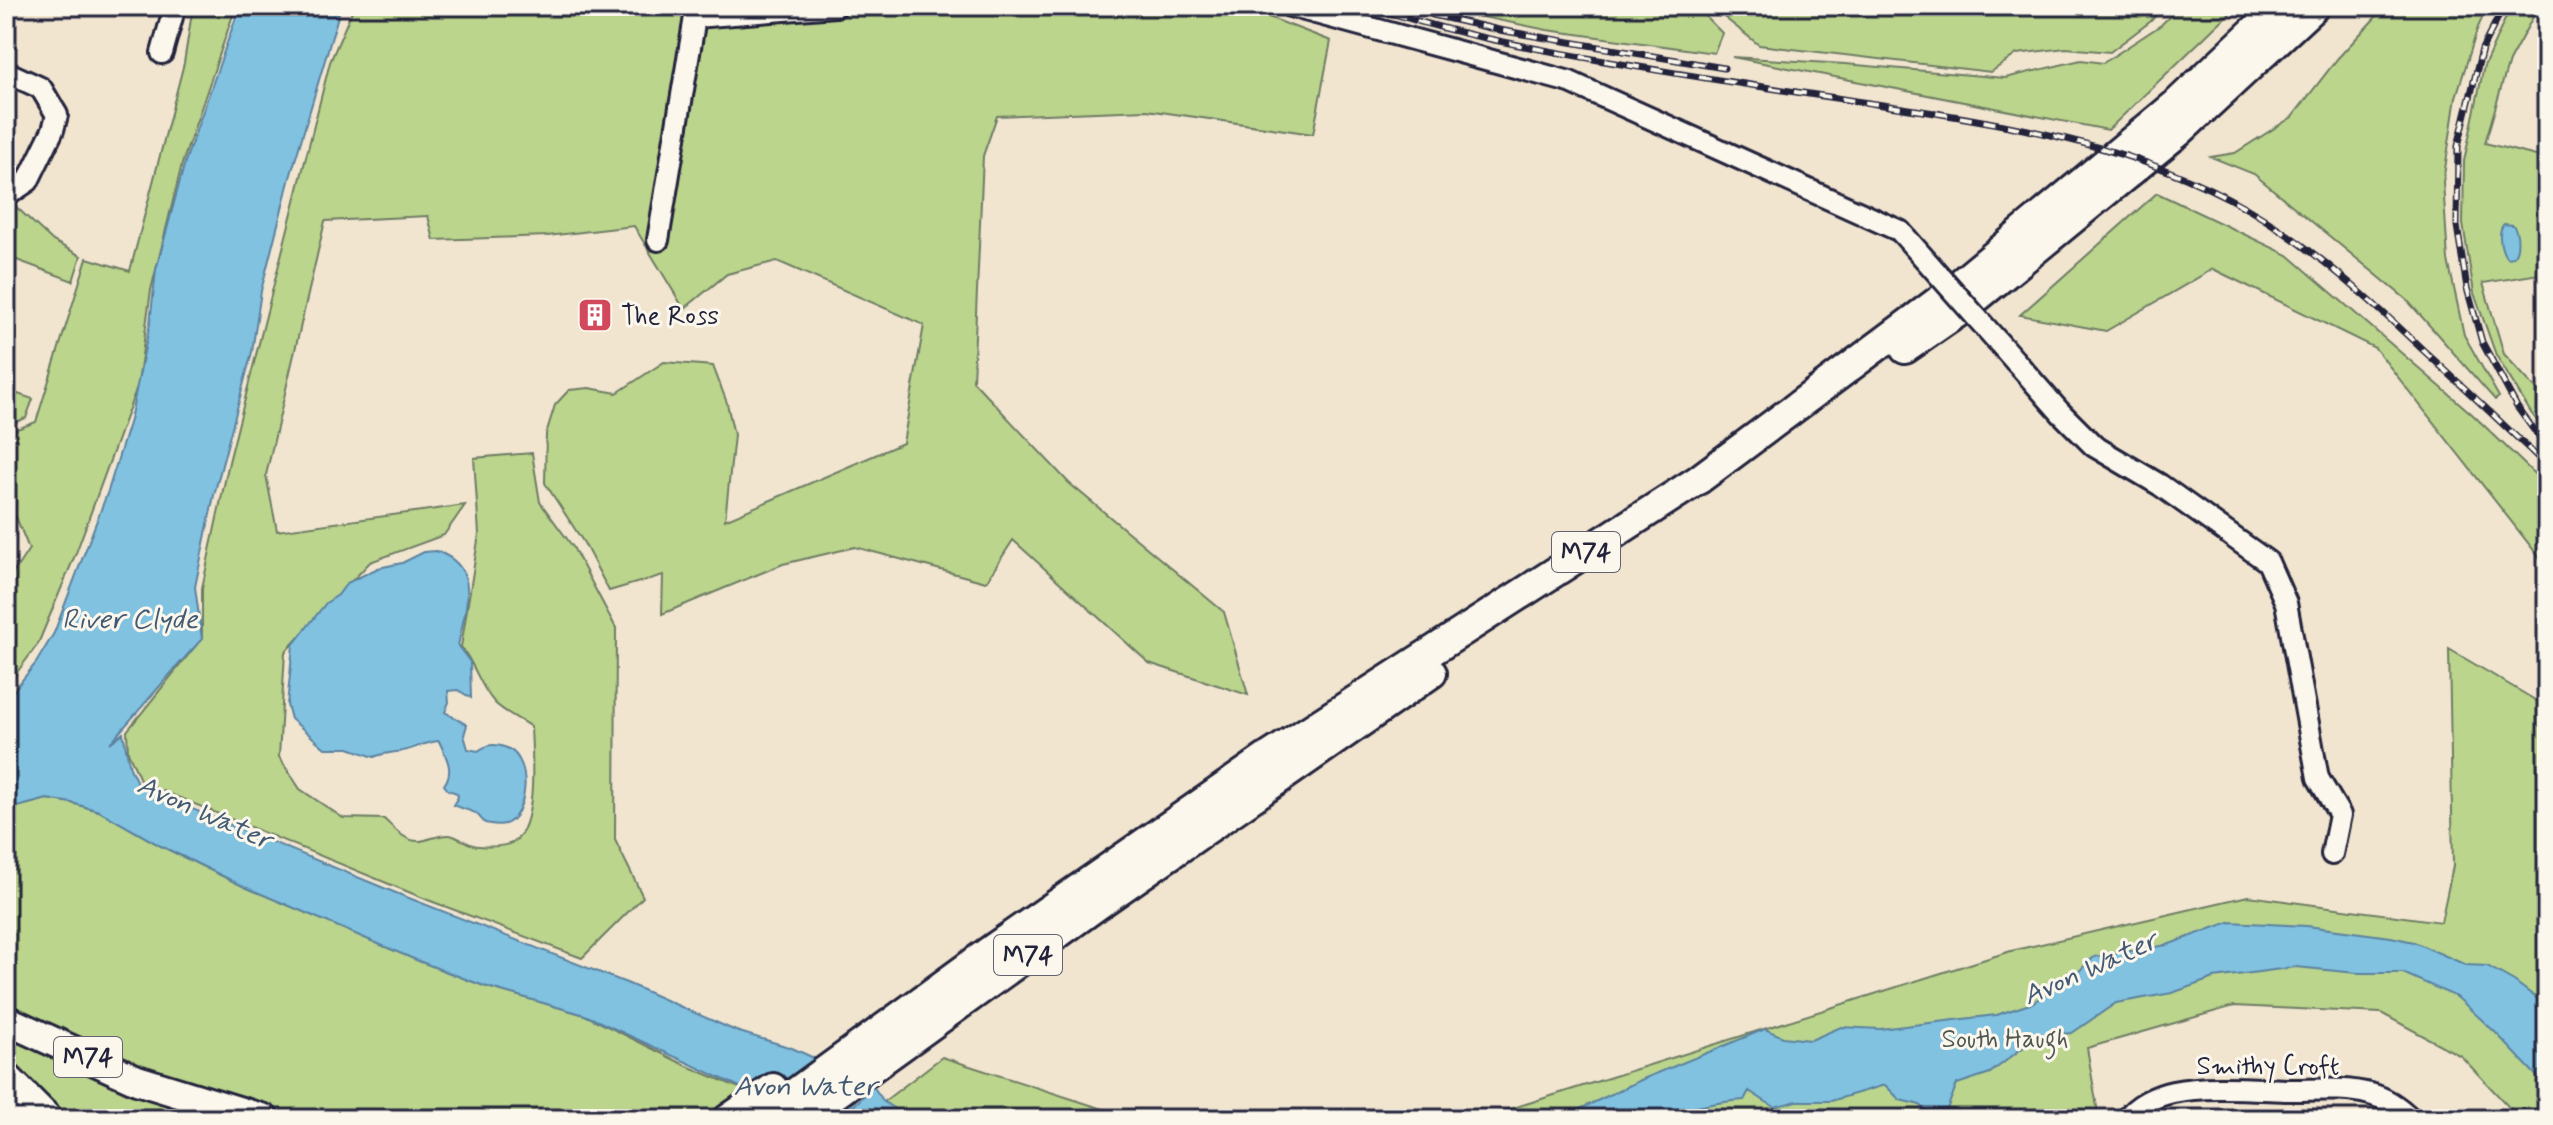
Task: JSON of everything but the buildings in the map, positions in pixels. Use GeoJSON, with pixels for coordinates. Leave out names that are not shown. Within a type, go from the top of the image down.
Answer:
{"type":"FeatureCollection","features":[{"type":"Feature","properties":{"kind":"highway","name":"M74"},"geometry":{"type":"LineString","coordinates":[[801,1119],[866,1055],[992,949],[1266,758],[1698,480],[1945,296],[2176,104],[2280,6]]}},
{"type":"Feature","properties":{"kind":"highway","name":"M74"},"geometry":{"type":"LineString","coordinates":[[759,1119],[866,1055],[1098,905],[1963,309],[2179,132],[2315,6]]}},
{"type":"Feature","properties":{"kind":"highway","name":"M74"},"geometry":{"type":"LineString","coordinates":[[6,1020],[137,1080],[264,1119]]}},
{"type":"Feature","properties":{"kind":"highway","name":"M74"},"geometry":{"type":"LineString","coordinates":[[728,1119],[866,1055]]}},
{"type":"Feature","properties":{"kind":"highway","name":"M74"},"geometry":{"type":"LineString","coordinates":[[828,1119],[866,1055]]}},
{"type":"Feature","properties":{"kind":"highway","name":"M74"},"geometry":{"type":"LineString","coordinates":[[172,1089],[243,1119]]}},
{"type":"Feature","properties":{"kind":"main road"},"geometry":{"type":"LineString","coordinates":[[6,1074],[51,1119]]}},
{"type":"Feature","properties":{"kind":"main road"},"geometry":{"type":"LineString","coordinates":[[6,1107],[18,1119]]}},
{"type":"Feature","properties":{"kind":"street"},"geometry":{"type":"LineString","coordinates":[[162,53],[175,6]]}},
{"type":"Feature","properties":{"kind":"street"},"geometry":{"type":"LineString","coordinates":[[658,240],[695,17],[836,6]]}},
{"type":"Feature","properties":{"kind":"street"},"geometry":{"type":"LineString","coordinates":[[1290,6],[1570,82],[1900,231],[2060,412],[2094,446],[2160,485],[2268,562],[2286,603],[2318,778],[2340,815],[2332,854]]}},
{"type":"Feature","properties":{"kind":"street"},"geometry":{"type":"LineString","coordinates":[[6,72],[41,88],[57,115],[28,181],[6,196]]}},
{"type":"Feature","properties":{"kind":"street","name":"Smithy Croft"},"geometry":{"type":"LineString","coordinates":[[2127,1119],[2129,1114],[2149,1101],[2172,1092],[2260,1089],[2349,1090],[2371,1094],[2392,1102],[2411,1119]]}},
{"type":"Feature","properties":{"kind":"green space"},"geometry":{"type":"Polygon","coordinates":[[[193,6],[236,6],[182,164],[151,290],[138,384],[76,553],[38,644],[6,687],[6,584],[29,549],[16,517],[6,519],[6,433],[36,422],[87,258],[130,271],[184,63],[193,6]]]}},
{"type":"Feature","properties":{"kind":"green space"},"geometry":{"type":"Polygon","coordinates":[[[354,6],[1240,6],[1331,41],[1313,134],[1147,110],[997,116],[983,156],[973,381],[1069,483],[1224,612],[1248,695],[1149,663],[1013,540],[986,582],[855,547],[783,564],[662,614],[663,575],[609,591],[584,543],[545,483],[546,434],[555,405],[569,390],[589,388],[617,393],[664,362],[713,366],[727,403],[734,435],[725,520],[903,443],[924,325],[777,261],[727,274],[684,309],[634,226],[547,236],[434,240],[428,216],[325,221],[266,475],[277,531],[465,505],[444,535],[370,562],[285,652],[279,757],[300,789],[343,818],[384,819],[400,834],[415,841],[446,835],[479,846],[515,841],[522,832],[530,804],[531,727],[494,702],[461,647],[479,534],[474,458],[532,453],[540,502],[573,547],[616,628],[615,840],[643,897],[582,958],[428,900],[141,782],[128,752],[127,731],[202,638],[202,588],[229,462],[330,62],[354,6]]]}},
{"type":"Feature","properties":{"kind":"green space"},"geometry":{"type":"Polygon","coordinates":[[[1428,6],[1695,6],[1722,33],[1714,53],[1547,30],[1428,6]]]}},
{"type":"Feature","properties":{"kind":"green space"},"geometry":{"type":"Polygon","coordinates":[[[1718,6],[2164,6],[2151,21],[2110,52],[2066,48],[2017,54],[1991,72],[1759,45],[1724,17],[1718,6]]]}},
{"type":"Feature","properties":{"kind":"green space"},"geometry":{"type":"Polygon","coordinates":[[[2180,6],[2237,6],[2108,130],[1732,57],[2005,78],[2081,60],[2103,63],[2161,25],[2180,6]]]}},
{"type":"Feature","properties":{"kind":"green space"},"geometry":{"type":"Polygon","coordinates":[[[2386,6],[2488,6],[2478,27],[2456,97],[2443,182],[2448,260],[2464,335],[2499,397],[2495,400],[2407,300],[2254,174],[2211,157],[2235,153],[2292,117],[2338,58],[2386,6]]]}},
{"type":"Feature","properties":{"kind":"green space"},"geometry":{"type":"Polygon","coordinates":[[[2511,6],[2539,6],[2509,61],[2485,143],[2540,157],[2537,189],[2546,273],[2483,283],[2504,354],[2547,401],[2547,433],[2531,413],[2496,355],[2474,293],[2463,224],[2464,161],[2484,66],[2511,6]]]}},
{"type":"Feature","properties":{"kind":"green space"},"geometry":{"type":"Polygon","coordinates":[[[2157,193],[2288,255],[2472,414],[2547,486],[2547,567],[2375,348],[2213,269],[2106,331],[2020,315],[2157,193]]]}},
{"type":"Feature","properties":{"kind":"green space"},"geometry":{"type":"Polygon","coordinates":[[[6,203],[13,204],[53,241],[81,256],[73,281],[6,256],[6,203]]]}},
{"type":"Feature","properties":{"kind":"green space"},"geometry":{"type":"Polygon","coordinates":[[[6,390],[33,399],[26,418],[6,426],[6,390]]]}},
{"type":"Feature","properties":{"kind":"green space","name":"South Haugh"},"geometry":{"type":"Polygon","coordinates":[[[2449,649],[2547,707],[2547,1119],[2520,1119],[2461,1056],[2381,1013],[2234,1006],[2087,1048],[2099,1119],[1478,1119],[2011,951],[2248,896],[2441,922],[2453,866],[2449,649]]]}},
{"type":"Feature","properties":{"kind":"green space"},"geometry":{"type":"Polygon","coordinates":[[[47,799],[99,811],[161,846],[245,887],[417,960],[484,986],[585,1015],[687,1066],[742,1089],[761,1119],[6,1119],[6,810],[47,799]]]}},
{"type":"Feature","properties":{"kind":"green space"},"geometry":{"type":"Polygon","coordinates":[[[942,1057],[1134,1119],[861,1119],[942,1057]]]}},
{"type":"Feature","properties":{"kind":"water","name":"River Clyde"},"geometry":{"type":"Polygon","coordinates":[[[240,6],[341,6],[289,181],[261,291],[252,352],[214,495],[195,587],[202,639],[110,743],[123,733],[130,768],[139,787],[396,893],[629,984],[736,1031],[792,1048],[871,1084],[838,1119],[809,1119],[585,1015],[484,986],[416,960],[245,887],[161,846],[99,811],[47,799],[6,810],[6,700],[36,663],[54,633],[108,491],[130,420],[150,323],[156,270],[185,162],[240,6]]]}},
{"type":"Feature","properties":{"kind":"water"},"geometry":{"type":"Polygon","coordinates":[[[2504,224],[2513,225],[2516,232],[2517,246],[2513,257],[2507,258],[2501,246],[2504,224]]]}},
{"type":"Feature","properties":{"kind":"water"},"geometry":{"type":"Polygon","coordinates":[[[436,551],[451,558],[460,567],[467,590],[458,646],[470,662],[471,698],[458,690],[448,691],[449,702],[445,712],[467,725],[464,735],[468,749],[478,751],[492,745],[503,746],[516,755],[524,776],[524,789],[518,811],[505,824],[485,823],[476,813],[453,805],[458,797],[444,785],[449,769],[439,741],[374,757],[349,748],[325,748],[291,719],[287,705],[293,645],[326,603],[338,595],[347,583],[378,568],[402,563],[424,552],[436,551]]]}},
{"type":"Feature","properties":{"kind":"water","name":"Avon Water"},"geometry":{"type":"Polygon","coordinates":[[[2229,922],[2307,926],[2391,937],[2414,942],[2466,965],[2487,966],[2514,981],[2547,1006],[2547,1087],[2457,997],[2403,973],[2357,973],[2296,967],[2214,978],[2172,993],[2116,1003],[2072,1033],[2038,1036],[1990,1073],[1957,1084],[1947,1109],[1928,1112],[1920,1105],[1900,1100],[1885,1085],[1831,1101],[1797,1101],[1774,1107],[1749,1091],[1744,1100],[1701,1106],[1660,1119],[1559,1119],[1643,1079],[1765,1029],[1783,1037],[1811,1040],[1841,1027],[1880,1029],[1996,1015],[2030,1004],[2073,977],[2094,957],[2167,945],[2229,922]]]}},
{"type":"Feature","properties":{"kind":"water","name":"Avon Water"},"geometry":{"type":"Polygon","coordinates":[[[873,1086],[884,1102],[910,1119],[841,1119],[873,1086]]]}},
{"type":"Feature","properties":{"kind":"railway"},"geometry":{"type":"LineString","coordinates":[[1371,6],[1453,31],[1536,48],[2056,136],[2186,178],[2255,213],[2331,267],[2547,466]]}},
{"type":"Feature","properties":{"kind":"railway"},"geometry":{"type":"LineString","coordinates":[[2504,6],[2482,49],[2458,146],[2457,226],[2467,288],[2482,342],[2517,407],[2547,448]]}},
{"type":"Feature","properties":{"kind":"railway"},"geometry":{"type":"LineString","coordinates":[[1433,15],[1499,30],[1724,68]]}},
{"type":"Feature","properties":{"kind":"place","name":"The Ross"},"geometry":{"type":"Point","coordinates":[595,315]}}]}
